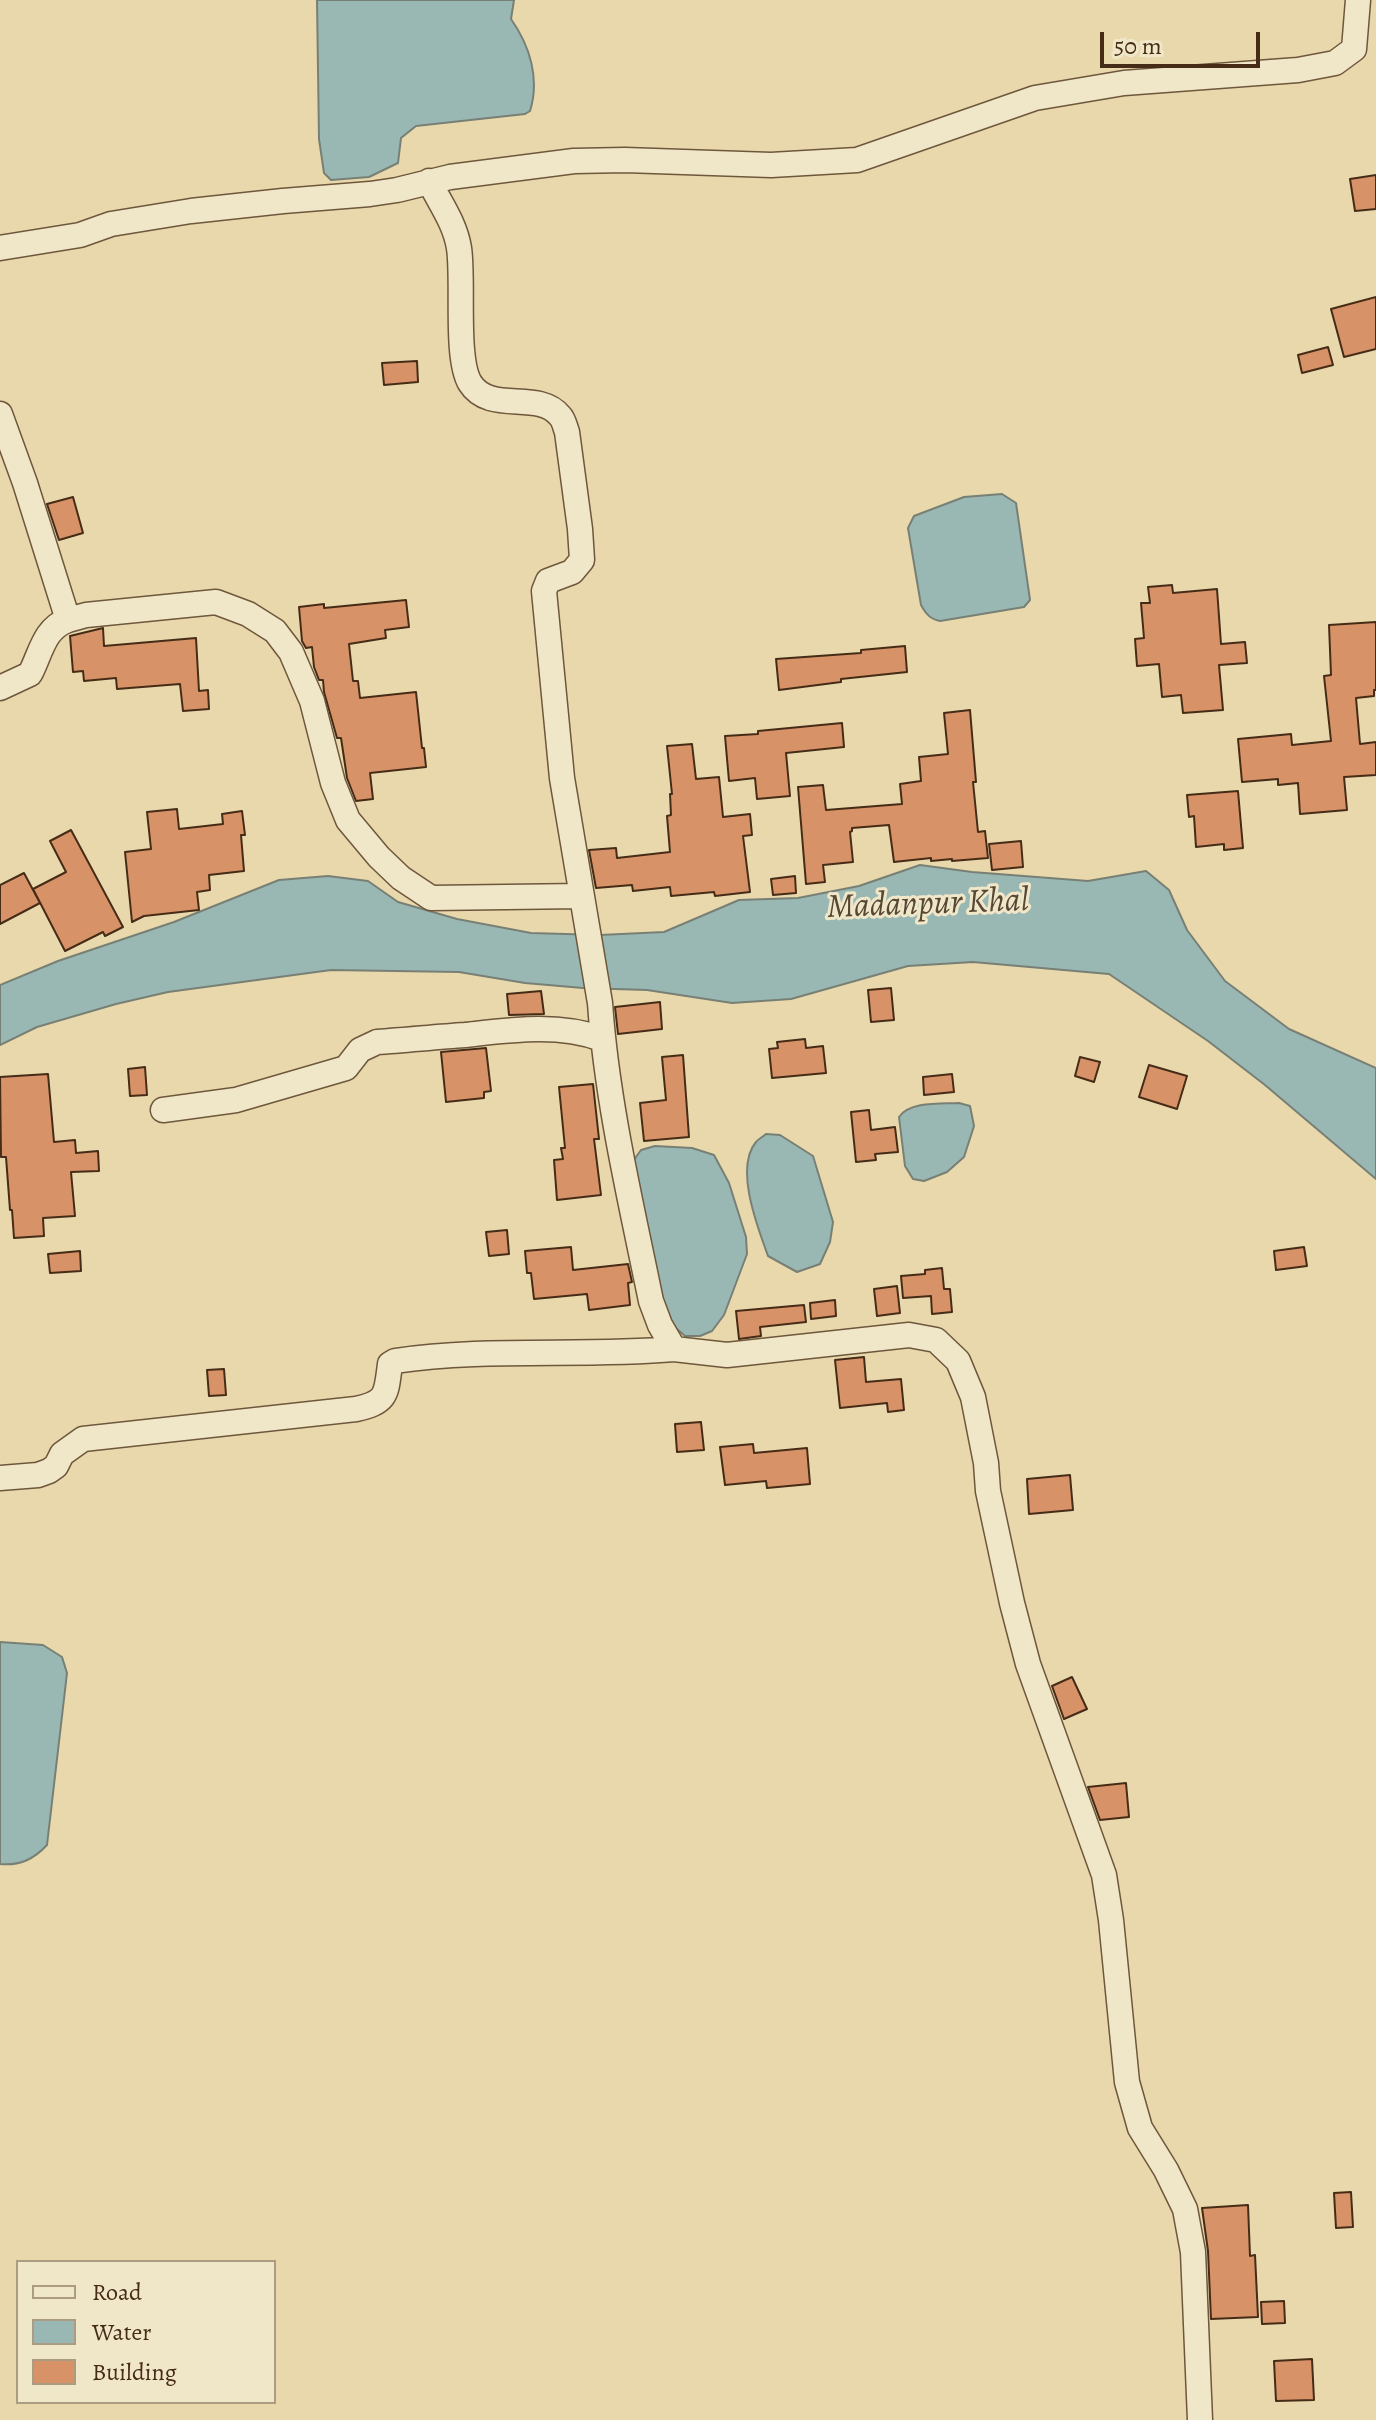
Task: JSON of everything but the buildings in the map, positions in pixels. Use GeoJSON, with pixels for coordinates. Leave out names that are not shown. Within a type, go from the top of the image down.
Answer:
{"type":"FeatureCollection","features":[{"type":"Feature","properties":{"kind":"street"},"geometry":{"type":"LineString","coordinates":[[0,248],[80,235],[111,224],[191,211],[370,194],[509,168],[574,161],[771,165],[857,160],[1035,98],[1124,83],[1298,70],[1335,63],[1354,49],[1358,0]]}},
{"type":"Feature","properties":{"kind":"street"},"geometry":{"type":"LineString","coordinates":[[429,181],[454,228],[459,249],[462,345],[471,385],[488,397],[505,402],[532,402],[555,411],[562,417],[567,432],[582,560],[572,572],[548,581],[544,591],[562,778],[620,1144],[651,1301],[674,1349]]}},
{"type":"Feature","properties":{"kind":"street"},"geometry":{"type":"LineString","coordinates":[[0,414],[68,620]]}},
{"type":"Feature","properties":{"kind":"street"},"geometry":{"type":"LineString","coordinates":[[0,688],[30,674],[45,637],[57,624],[86,615],[216,602],[248,614],[275,631],[291,652],[312,701],[333,783],[348,820],[401,878],[431,898],[581,896]]}},
{"type":"Feature","properties":{"kind":"street"},"geometry":{"type":"LineString","coordinates":[[163,1110],[236,1100],[346,1068],[360,1050],[377,1042],[502,1030],[555,1029],[582,1032],[602,1039]]}},
{"type":"Feature","properties":{"kind":"street"},"geometry":{"type":"LineString","coordinates":[[0,1478],[38,1475],[49,1471],[56,1466],[62,1454],[83,1439],[376,1405],[384,1396],[390,1364],[395,1361],[545,1352],[674,1349],[727,1355],[909,1335],[936,1340],[958,1361],[973,1397],[986,1463],[988,1491],[1028,1664],[1104,1875],[1127,2082],[1140,2128],[1185,2209],[1193,2252],[1200,2420]]}},
{"type":"Feature","properties":{"kind":"water"},"geometry":{"type":"Polygon","coordinates":[[[317,0],[514,0],[511,19],[528,52],[533,75],[530,111],[416,126],[401,138],[398,163],[369,177],[331,180],[324,173],[319,139],[317,0]]]}},
{"type":"Feature","properties":{"kind":"water"},"geometry":{"type":"Polygon","coordinates":[[[1002,494],[1016,503],[1030,600],[1024,607],[940,621],[934,619],[921,605],[908,528],[914,516],[964,497],[1002,494]]]}},
{"type":"Feature","properties":{"kind":"water","name":"Madanpur Khal"},"geometry":{"type":"Polygon","coordinates":[[[920,865],[1088,881],[1146,871],[1169,890],[1187,930],[1225,981],[1289,1029],[1376,1068],[1376,1179],[1208,1041],[1109,974],[973,962],[908,966],[791,999],[732,1003],[647,990],[525,983],[459,972],[331,970],[168,992],[37,1027],[0,1045],[0,985],[279,880],[328,876],[368,881],[398,902],[457,919],[531,933],[600,935],[664,932],[739,900],[798,898],[859,886],[920,865]]]}},
{"type":"Feature","properties":{"kind":"water"},"geometry":{"type":"Polygon","coordinates":[[[959,1103],[970,1106],[974,1126],[964,1157],[947,1172],[924,1181],[913,1179],[905,1166],[899,1117],[918,1106],[959,1103]]]}},
{"type":"Feature","properties":{"kind":"water"},"geometry":{"type":"Polygon","coordinates":[[[766,1134],[780,1135],[813,1156],[833,1222],[830,1242],[820,1264],[797,1272],[768,1256],[750,1198],[747,1167],[750,1153],[766,1134]]]}},
{"type":"Feature","properties":{"kind":"water"},"geometry":{"type":"Polygon","coordinates":[[[655,1146],[692,1148],[714,1155],[729,1183],[746,1237],[747,1254],[724,1315],[712,1331],[700,1336],[685,1336],[663,1317],[633,1161],[641,1150],[655,1146]]]}},
{"type":"Feature","properties":{"kind":"water"},"geometry":{"type":"Polygon","coordinates":[[[0,1642],[43,1645],[62,1657],[67,1673],[47,1845],[37,1854],[14,1864],[0,1864],[0,1642]]]}}]}
